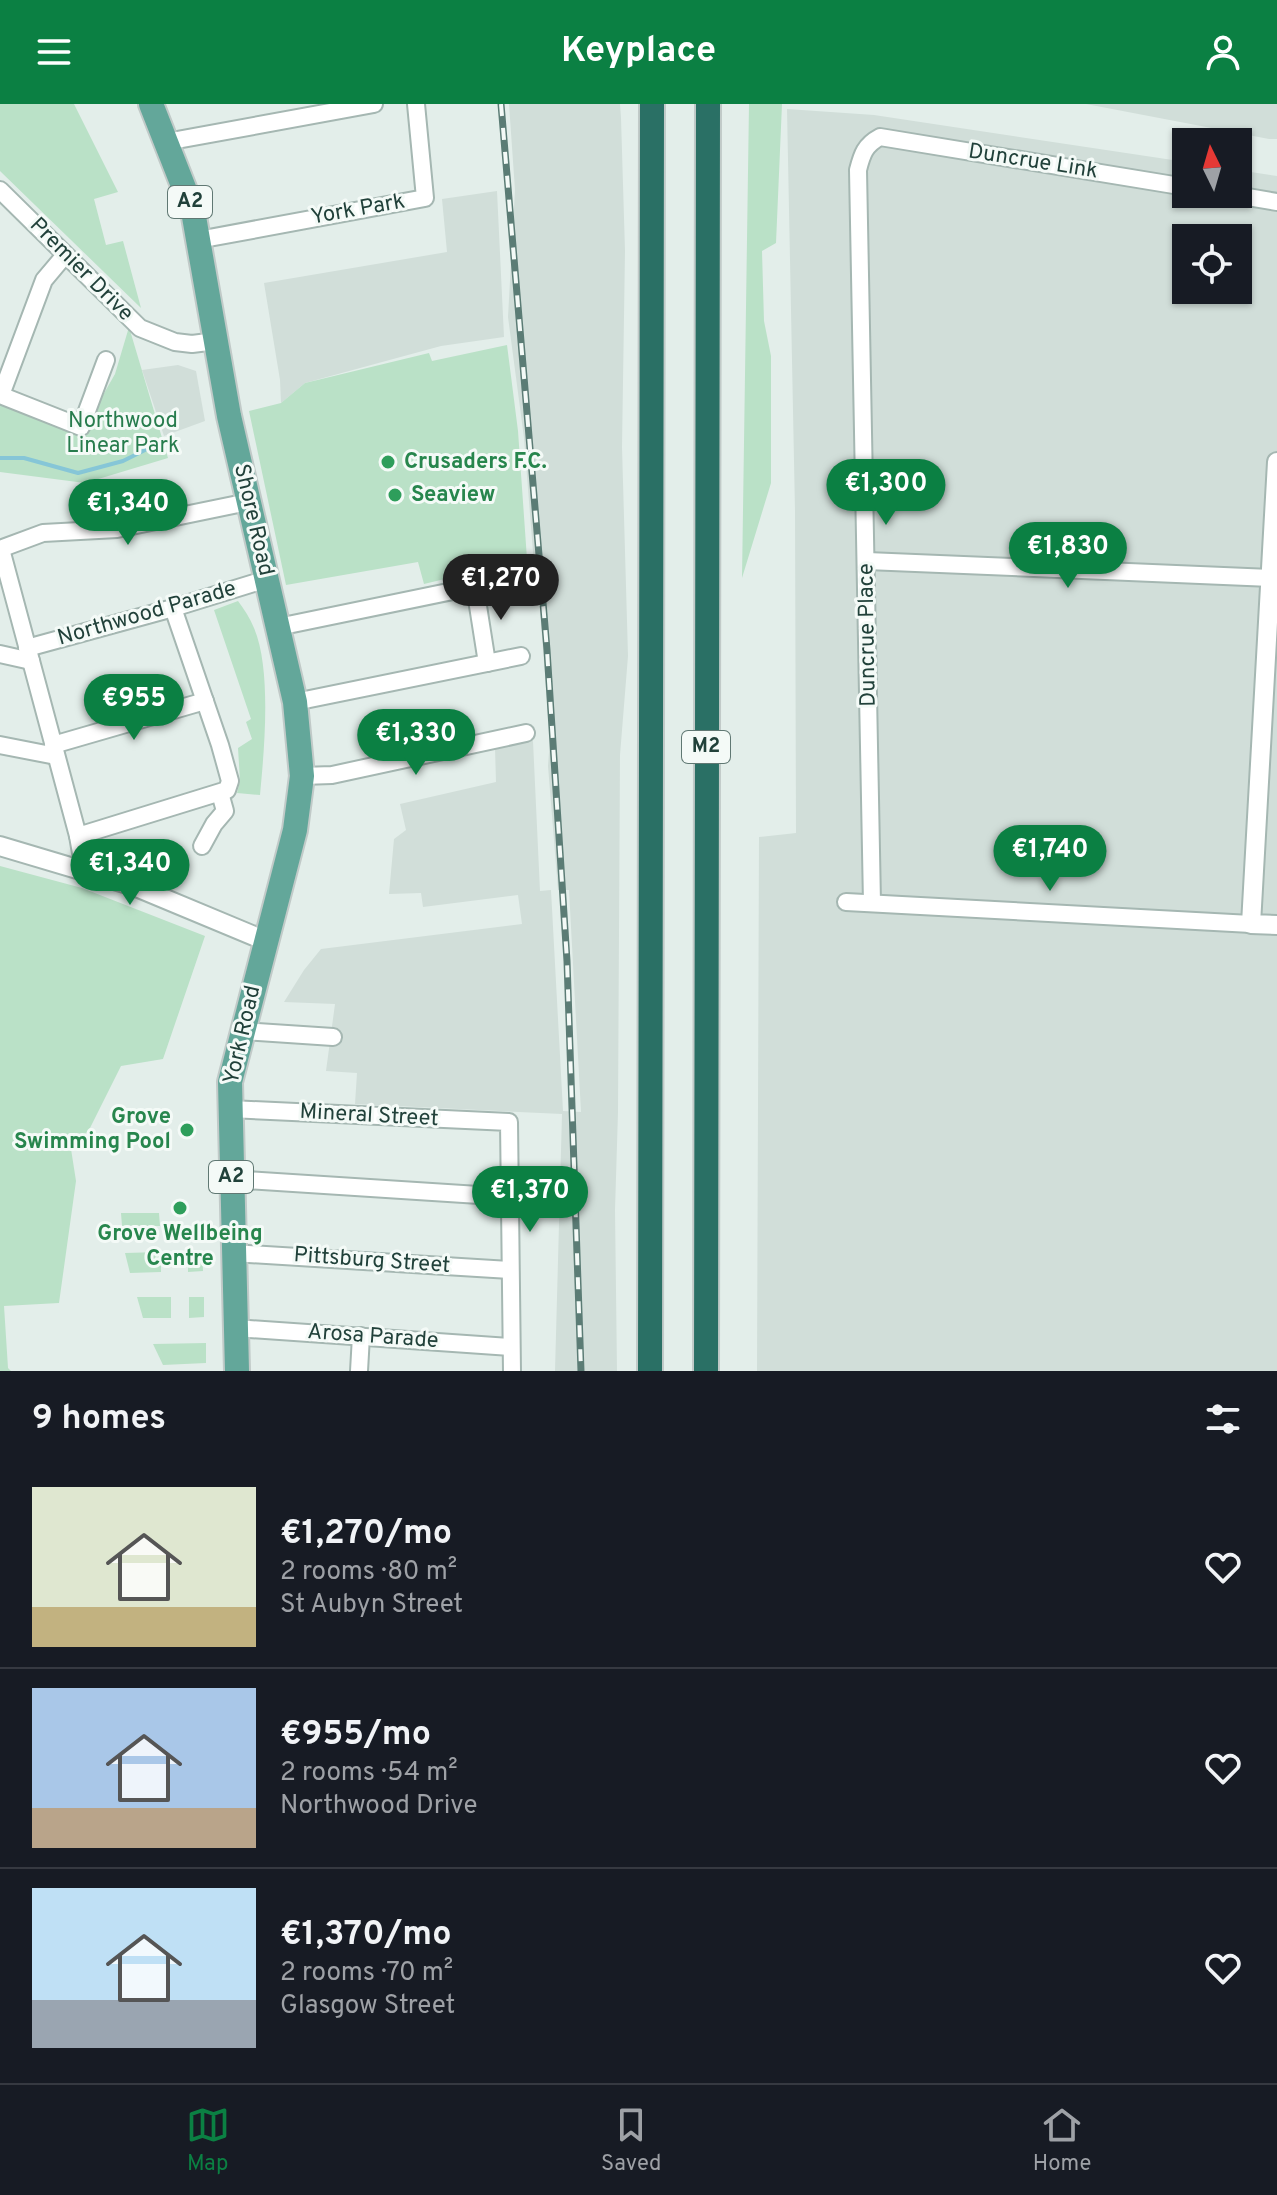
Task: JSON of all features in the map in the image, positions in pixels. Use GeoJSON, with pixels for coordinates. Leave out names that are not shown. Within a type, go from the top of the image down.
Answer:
{"type":"FeatureCollection","features":[{"type":"Feature","properties":{"kind":"highway"},"geometry":{"type":"LineString","coordinates":[[643,104],[652,152]]}},
{"type":"Feature","properties":{"kind":"highway","name":"M2"},"geometry":{"type":"LineString","coordinates":[[650,1371],[652,104]]}},
{"type":"Feature","properties":{"kind":"highway","name":"M2"},"geometry":{"type":"LineString","coordinates":[[706,1371],[709,110]]}},
{"type":"Feature","properties":{"kind":"main road","name":"Shore Road"},"geometry":{"type":"LineString","coordinates":[[151,104],[187,193],[248,502],[295,702],[302,776],[295,830],[266,941]]}},
{"type":"Feature","properties":{"kind":"main road","name":"York Road"},"geometry":{"type":"LineString","coordinates":[[237,1371],[231,1073],[266,941]]}},
{"type":"Feature","properties":{"kind":"street"},"geometry":{"type":"LineString","coordinates":[[166,142],[374,104]]}},
{"type":"Feature","properties":{"kind":"street","name":"York Park"},"geometry":{"type":"LineString","coordinates":[[198,240],[425,198],[416,104]]}},
{"type":"Feature","properties":{"kind":"street","name":"Duncrue Link"},"geometry":{"type":"LineString","coordinates":[[880,137],[1172,185]]}},
{"type":"Feature","properties":{"kind":"street","name":"Duncrue Place"},"geometry":{"type":"LineString","coordinates":[[872,903],[858,170],[868,143],[880,137]]}},
{"type":"Feature","properties":{"kind":"street","name":"Premier Drive"},"geometry":{"type":"LineString","coordinates":[[0,190],[140,328],[175,342],[192,344],[216,341]]}},
{"type":"Feature","properties":{"kind":"street"},"geometry":{"type":"LineString","coordinates":[[1252,198],[1277,202]]}},
{"type":"Feature","properties":{"kind":"street"},"geometry":{"type":"LineString","coordinates":[[65,255],[44,280],[0,395],[81,427],[106,360]]}},
{"type":"Feature","properties":{"kind":"street"},"geometry":{"type":"LineString","coordinates":[[1251,924],[1277,462]]}},
{"type":"Feature","properties":{"kind":"street"},"geometry":{"type":"LineString","coordinates":[[84,870],[78,836],[1,549],[43,533],[117,529],[248,502]]}},
{"type":"Feature","properties":{"kind":"street"},"geometry":{"type":"LineString","coordinates":[[867,561],[1271,578]]}},
{"type":"Feature","properties":{"kind":"street","name":"Northwood Parade"},"geometry":{"type":"LineString","coordinates":[[0,654],[29,654],[267,579]]}},
{"type":"Feature","properties":{"kind":"street"},"geometry":{"type":"LineString","coordinates":[[278,627],[511,579]]}},
{"type":"Feature","properties":{"kind":"street"},"geometry":{"type":"LineString","coordinates":[[475,587],[487,663]]}},
{"type":"Feature","properties":{"kind":"street"},"geometry":{"type":"LineString","coordinates":[[78,836],[227,790],[230,781],[173,608]]}},
{"type":"Feature","properties":{"kind":"street"},"geometry":{"type":"LineString","coordinates":[[295,702],[521,656]]}},
{"type":"Feature","properties":{"kind":"street"},"geometry":{"type":"LineString","coordinates":[[0,745],[54,750],[205,701]]}},
{"type":"Feature","properties":{"kind":"street"},"geometry":{"type":"LineString","coordinates":[[302,776],[332,775],[526,733]]}},
{"type":"Feature","properties":{"kind":"street"},"geometry":{"type":"LineString","coordinates":[[202,846],[225,811],[220,793]]}},
{"type":"Feature","properties":{"kind":"street"},"geometry":{"type":"LineString","coordinates":[[0,846],[134,886],[266,941]]}},
{"type":"Feature","properties":{"kind":"street"},"geometry":{"type":"LineString","coordinates":[[846,902],[1277,925]]}},
{"type":"Feature","properties":{"kind":"street"},"geometry":{"type":"LineString","coordinates":[[243,1031],[333,1037]]}},
{"type":"Feature","properties":{"kind":"street","name":"Mineral Street"},"geometry":{"type":"LineString","coordinates":[[230,1109],[509,1122],[510,1197]]}},
{"type":"Feature","properties":{"kind":"street"},"geometry":{"type":"LineString","coordinates":[[231,1182],[246,1180],[510,1197],[512,1371]]}},
{"type":"Feature","properties":{"kind":"street","name":"Pittsburg Street"},"geometry":{"type":"LineString","coordinates":[[233,1253],[510,1270]]}},
{"type":"Feature","properties":{"kind":"street","name":"Arosa Parade"},"geometry":{"type":"LineString","coordinates":[[235,1328],[511,1347]]}},
{"type":"Feature","properties":{"kind":"street"},"geometry":{"type":"LineString","coordinates":[[359,1371],[361,1336]]}},
{"type":"Feature","properties":{"kind":"shaded area"},"geometry":{"type":"Polygon","coordinates":[[[509,104],[620,104],[625,251],[622,447],[628,656],[620,755],[615,1210],[617,1371],[555,1371],[562,1114],[355,1104],[357,1073],[326,1071],[335,1004],[284,1002],[321,949],[522,924],[518,895],[423,907],[421,893],[389,894],[394,839],[406,830],[400,804],[496,782],[495,748],[533,741],[540,891],[551,890],[563,1111],[581,1112],[569,890],[558,890],[539,598],[524,438],[508,317],[515,190],[509,104]]]}},
{"type":"Feature","properties":{"kind":"shaded area"},"geometry":{"type":"Polygon","coordinates":[[[1086,104],[1277,104],[1277,139],[1252,136],[1252,128],[1211,128],[1086,104]]]}},
{"type":"Feature","properties":{"kind":"shaded area"},"geometry":{"type":"Polygon","coordinates":[[[787,109],[874,115],[1172,160],[1172,208],[1252,208],[1252,172],[1277,176],[1277,1371],[757,1371],[759,837],[796,833],[795,511],[787,109]]]}},
{"type":"Feature","properties":{"kind":"shaded area"},"geometry":{"type":"Polygon","coordinates":[[[497,191],[504,337],[441,346],[305,383],[281,403],[264,283],[447,252],[442,199],[497,191]]]}},
{"type":"Feature","properties":{"kind":"shaded area"},"geometry":{"type":"Polygon","coordinates":[[[178,365],[196,371],[205,421],[164,436],[142,370],[178,365]]]}},
{"type":"Feature","properties":{"kind":"green space"},"geometry":{"type":"Polygon","coordinates":[[[0,104],[74,104],[118,192],[94,199],[106,245],[123,241],[141,308],[0,171],[0,104]]]}},
{"type":"Feature","properties":{"kind":"green space"},"geometry":{"type":"Polygon","coordinates":[[[749,104],[782,104],[776,243],[762,251],[764,321],[771,356],[771,483],[742,578],[749,104]]]}},
{"type":"Feature","properties":{"kind":"green space","name":"Northwood Linear Park"},"geometry":{"type":"Polygon","coordinates":[[[129,327],[168,458],[85,483],[0,472],[0,403],[82,432],[115,374],[129,327]]]}},
{"type":"Feature","properties":{"kind":"green space","name":"Seaview"},"geometry":{"type":"Polygon","coordinates":[[[507,345],[518,431],[527,559],[424,584],[418,562],[286,585],[249,411],[281,403],[305,383],[429,353],[432,361],[507,345]]]}},
{"type":"Feature","properties":{"kind":"green space"},"geometry":{"type":"Polygon","coordinates":[[[238,601],[254,628],[263,666],[265,711],[260,795],[237,793],[240,781],[238,748],[252,739],[246,722],[251,719],[214,610],[238,601]]]}},
{"type":"Feature","properties":{"kind":"green space"},"geometry":{"type":"Polygon","coordinates":[[[0,866],[82,888],[205,936],[163,1059],[121,1066],[89,1130],[71,1149],[76,1181],[59,1303],[4,1306],[8,1368],[11,1371],[0,1371],[0,866]]]}},
{"type":"Feature","properties":{"kind":"green space"},"geometry":{"type":"Polygon","coordinates":[[[121,1213],[159,1213],[160,1226],[122,1226],[121,1213]]]}},
{"type":"Feature","properties":{"kind":"green space"},"geometry":{"type":"Polygon","coordinates":[[[202,1251],[203,1271],[188,1272],[188,1252],[202,1251]]]}},
{"type":"Feature","properties":{"kind":"green space"},"geometry":{"type":"Polygon","coordinates":[[[161,1252],[161,1272],[130,1273],[125,1253],[161,1252]]]}},
{"type":"Feature","properties":{"kind":"green space"},"geometry":{"type":"Polygon","coordinates":[[[137,1297],[171,1297],[171,1318],[143,1318],[137,1297]]]}},
{"type":"Feature","properties":{"kind":"green space"},"geometry":{"type":"Polygon","coordinates":[[[189,1297],[204,1297],[204,1317],[189,1318],[189,1297]]]}},
{"type":"Feature","properties":{"kind":"green space"},"geometry":{"type":"Polygon","coordinates":[[[206,1343],[206,1363],[163,1365],[153,1344],[206,1343]]]}},
{"type":"Feature","properties":{"kind":"waterway"},"geometry":{"type":"LineString","coordinates":[[0,458],[24,458],[78,473],[123,461],[159,443]]}},
{"type":"Feature","properties":{"kind":"railway"},"geometry":{"type":"LineString","coordinates":[[501,104],[547,650],[567,961],[581,1371]]}},
{"type":"Feature","properties":{"kind":"place","name":"Crusaders F.C."},"geometry":{"type":"Point","coordinates":[388,462]}},
{"type":"Feature","properties":{"kind":"place","name":"Seaview"},"geometry":{"type":"Point","coordinates":[395,495]}},
{"type":"Feature","properties":{"kind":"place","name":"Grove Swimming Pool"},"geometry":{"type":"Point","coordinates":[187,1130]}},
{"type":"Feature","properties":{"kind":"place","name":"Grove Wellbeing Centre"},"geometry":{"type":"Point","coordinates":[180,1208]}}]}
